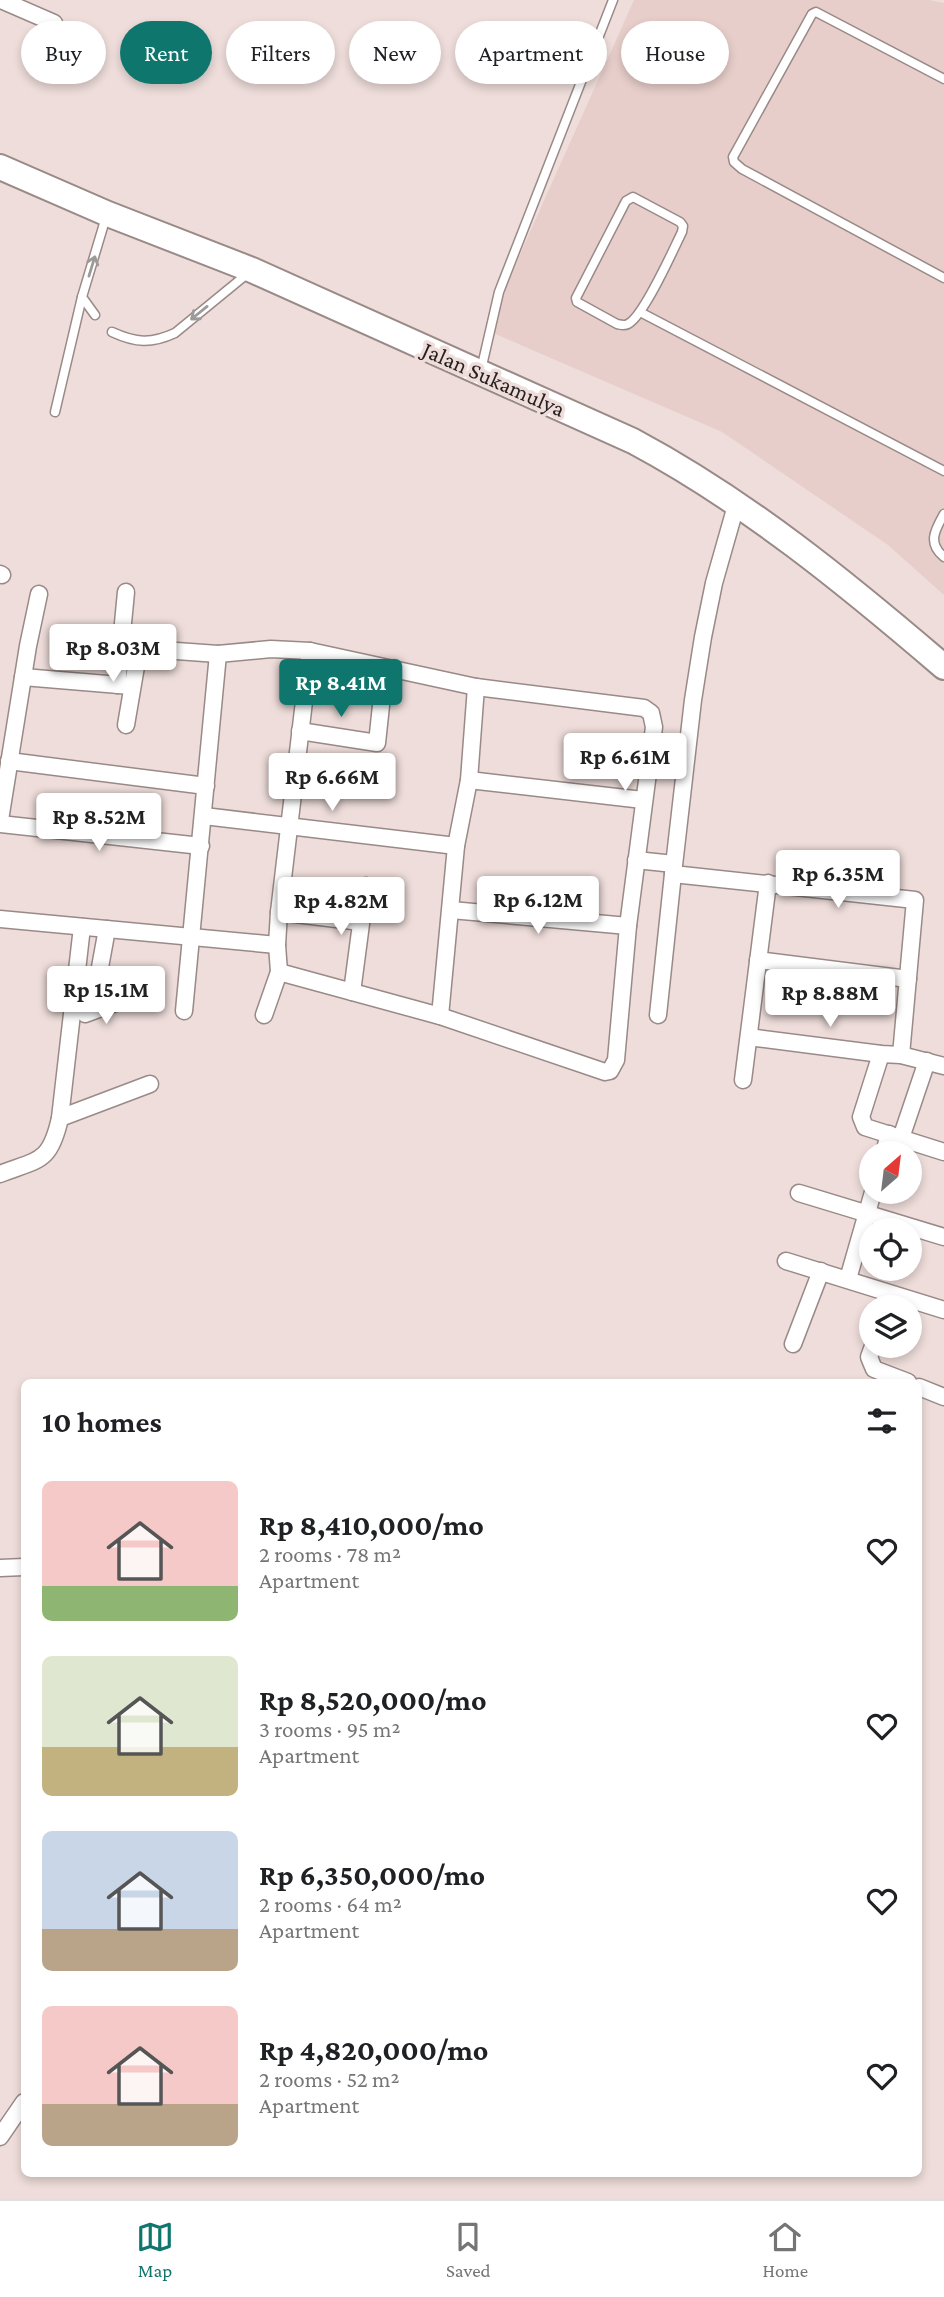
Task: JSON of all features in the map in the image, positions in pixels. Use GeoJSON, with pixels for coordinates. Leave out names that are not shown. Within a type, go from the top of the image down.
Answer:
{"type":"FeatureCollection","features":[{"type":"Feature","properties":{"kind":"main road","name":"Jalan Sukamulya"},"geometry":{"type":"LineString","coordinates":[[0,167],[108,214],[252,270],[633,441],[737,502],[855,590],[944,667]]}},
{"type":"Feature","properties":{"kind":"street"},"geometry":{"type":"LineString","coordinates":[[1,0],[49,21]]}},
{"type":"Feature","properties":{"kind":"street"},"geometry":{"type":"LineString","coordinates":[[657,1014],[693,700],[714,583],[737,502]]}},
{"type":"Feature","properties":{"kind":"street"},"geometry":{"type":"LineString","coordinates":[[126,592],[121,647],[127,725]]}},
{"type":"Feature","properties":{"kind":"street"},"geometry":{"type":"LineString","coordinates":[[39,594],[0,822],[201,846]]}},
{"type":"Feature","properties":{"kind":"street"},"geometry":{"type":"LineString","coordinates":[[121,647],[218,654],[271,649],[310,651],[476,687],[644,708],[651,713],[654,727],[628,926],[616,1060],[610,1071],[604,1072],[440,1016],[279,972]]}},
{"type":"Feature","properties":{"kind":"street"},"geometry":{"type":"LineString","coordinates":[[124,685],[139,649]]}},
{"type":"Feature","properties":{"kind":"street"},"geometry":{"type":"LineString","coordinates":[[264,1016],[279,972],[279,912],[310,651]]}},
{"type":"Feature","properties":{"kind":"street"},"geometry":{"type":"LineString","coordinates":[[184,1011],[218,654]]}},
{"type":"Feature","properties":{"kind":"street"},"geometry":{"type":"LineString","coordinates":[[300,732],[377,743],[385,668]]}},
{"type":"Feature","properties":{"kind":"street"},"geometry":{"type":"LineString","coordinates":[[23,677],[124,685]]}},
{"type":"Feature","properties":{"kind":"street"},"geometry":{"type":"LineString","coordinates":[[440,1016],[456,846],[469,780],[476,687]]}},
{"type":"Feature","properties":{"kind":"street"},"geometry":{"type":"LineString","coordinates":[[9,761],[206,786]]}},
{"type":"Feature","properties":{"kind":"street"},"geometry":{"type":"LineString","coordinates":[[469,780],[643,800]]}},
{"type":"Feature","properties":{"kind":"street"},"geometry":{"type":"LineString","coordinates":[[204,816],[456,846]]}},
{"type":"Feature","properties":{"kind":"street"},"geometry":{"type":"LineString","coordinates":[[636,860],[674,869],[768,883],[915,900],[901,1055]]}},
{"type":"Feature","properties":{"kind":"street"},"geometry":{"type":"LineString","coordinates":[[743,1080],[768,883]]}},
{"type":"Feature","properties":{"kind":"street"},"geometry":{"type":"LineString","coordinates":[[352,992],[366,886]]}},
{"type":"Feature","properties":{"kind":"street"},"geometry":{"type":"LineString","coordinates":[[451,910],[628,926]]}},
{"type":"Feature","properties":{"kind":"street"},"geometry":{"type":"LineString","coordinates":[[279,912],[361,922]]}},
{"type":"Feature","properties":{"kind":"street"},"geometry":{"type":"LineString","coordinates":[[0,919],[277,945]]}},
{"type":"Feature","properties":{"kind":"street"},"geometry":{"type":"LineString","coordinates":[[0,1174],[43,1158],[55,1139],[60,1118],[82,928]]}},
{"type":"Feature","properties":{"kind":"street"},"geometry":{"type":"LineString","coordinates":[[92,1011],[107,929]]}},
{"type":"Feature","properties":{"kind":"street"},"geometry":{"type":"LineString","coordinates":[[758,960],[908,979]]}},
{"type":"Feature","properties":{"kind":"street"},"geometry":{"type":"LineString","coordinates":[[70,1021],[129,998]]}},
{"type":"Feature","properties":{"kind":"street"},"geometry":{"type":"LineString","coordinates":[[757,1038],[901,1055],[944,1066]]}},
{"type":"Feature","properties":{"kind":"street"},"geometry":{"type":"LineString","coordinates":[[881,1054],[861,1117],[865,1127],[944,1152]]}},
{"type":"Feature","properties":{"kind":"street"},"geometry":{"type":"LineString","coordinates":[[892,1141],[927,1061]]}},
{"type":"Feature","properties":{"kind":"street"},"geometry":{"type":"LineString","coordinates":[[60,1118],[150,1084]]}},
{"type":"Feature","properties":{"kind":"street"},"geometry":{"type":"LineString","coordinates":[[799,1193],[944,1237]]}},
{"type":"Feature","properties":{"kind":"street"},"geometry":{"type":"LineString","coordinates":[[848,1279],[870,1204]]}},
{"type":"Feature","properties":{"kind":"street"},"geometry":{"type":"LineString","coordinates":[[786,1261],[848,1279],[879,1295]]}},
{"type":"Feature","properties":{"kind":"street"},"geometry":{"type":"LineString","coordinates":[[793,1344],[821,1271]]}},
{"type":"Feature","properties":{"kind":"street"},"geometry":{"type":"LineString","coordinates":[[922,1306],[944,1310]]}},
{"type":"Feature","properties":{"kind":"street"},"geometry":{"type":"LineString","coordinates":[[869,1358],[874,1369],[900,1379]]}},
{"type":"Feature","properties":{"kind":"street"},"geometry":{"type":"LineString","coordinates":[[922,1388],[944,1397]]}},
{"type":"Feature","properties":{"kind":"street"},"geometry":{"type":"LineString","coordinates":[[0,1568],[21,1567]]}},
{"type":"Feature","properties":{"kind":"street"},"geometry":{"type":"LineString","coordinates":[[0,2137],[21,2106]]}},
{"type":"Feature","properties":{"kind":"lane"},"geometry":{"type":"LineString","coordinates":[[481,373],[499,292],[613,0]]}},
{"type":"Feature","properties":{"kind":"lane"},"geometry":{"type":"LineString","coordinates":[[944,79],[816,12],[733,157],[734,162],[742,169],[944,278]]}},
{"type":"Feature","properties":{"kind":"lane"},"geometry":{"type":"LineString","coordinates":[[633,197],[683,226],[640,312],[629,323],[617,324],[577,302],[576,298],[626,201],[633,197]]}},
{"type":"Feature","properties":{"kind":"lane"},"geometry":{"type":"LineString","coordinates":[[55,412],[82,297],[108,214]]}},
{"type":"Feature","properties":{"kind":"lane"},"geometry":{"type":"LineString","coordinates":[[112,332],[129,340],[147,342],[169,336],[252,270]]}},
{"type":"Feature","properties":{"kind":"lane"},"geometry":{"type":"LineString","coordinates":[[82,297],[95,315]]}},
{"type":"Feature","properties":{"kind":"lane"},"geometry":{"type":"LineString","coordinates":[[640,312],[944,471]]}},
{"type":"Feature","properties":{"kind":"lane"},"geometry":{"type":"LineString","coordinates":[[944,514],[933,539],[934,546],[944,557]]}},
{"type":"Feature","properties":{"kind":"shaded area"},"geometry":{"type":"Polygon","coordinates":[[[634,0],[929,0],[944,3],[944,595],[888,545],[722,432],[486,330],[596,84],[607,84],[607,60],[621,29],[621,84],[729,84],[729,21],[625,21],[634,0]]]}}]}
